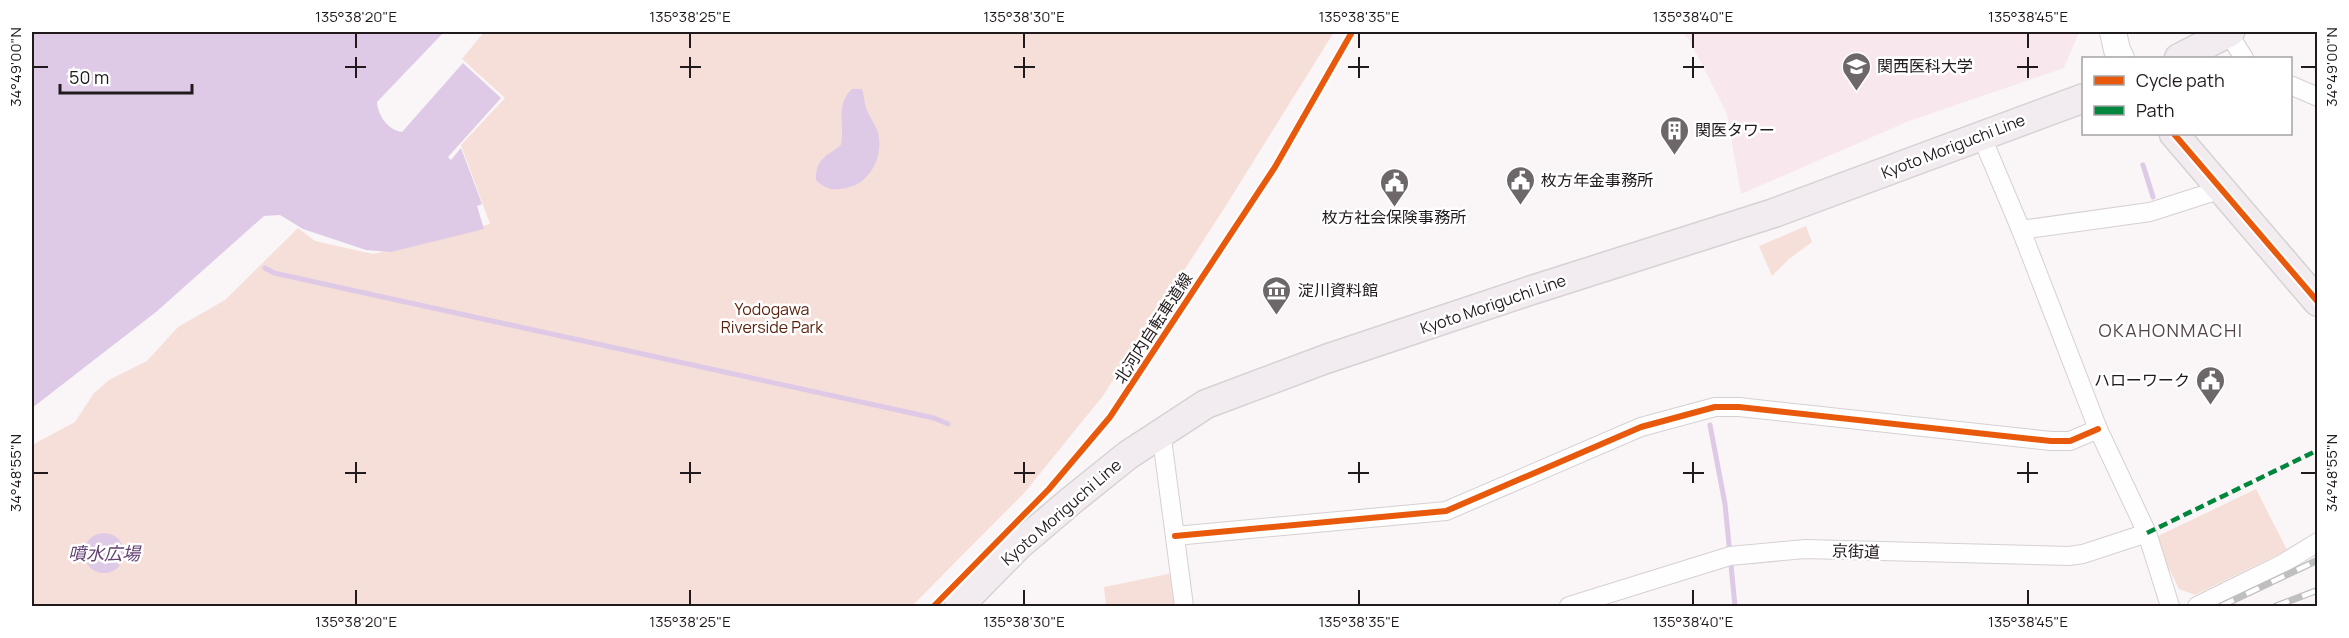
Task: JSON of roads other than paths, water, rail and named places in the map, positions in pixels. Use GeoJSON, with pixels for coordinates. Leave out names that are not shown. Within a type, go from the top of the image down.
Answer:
{"type":"FeatureCollection","features":[{"type":"Feature","properties":{"kind":"main road"},"geometry":{"type":"LineString","coordinates":[[2181,57],[2229,32]]}},
{"type":"Feature","properties":{"kind":"main road","name":"Kyoto Moriguchi Line"},"geometry":{"type":"LineString","coordinates":[[958,606],[1018,545],[1128,455],[1161,431],[1206,404],[1326,359],[1774,213],[2082,99]]}},
{"type":"Feature","properties":{"kind":"main road"},"geometry":{"type":"LineString","coordinates":[[2175,135],[2318,302]]}},
{"type":"Feature","properties":{"kind":"street"},"geometry":{"type":"LineString","coordinates":[[2113,32],[2120,57]]}},
{"type":"Feature","properties":{"kind":"street"},"geometry":{"type":"LineString","coordinates":[[2229,32],[2243,57]]}},
{"type":"Feature","properties":{"kind":"street"},"geometry":{"type":"LineString","coordinates":[[2292,86],[2318,98]]}},
{"type":"Feature","properties":{"kind":"street"},"geometry":{"type":"LineString","coordinates":[[1981,135],[2021,230],[2098,429],[2147,533],[2170,606]]}},
{"type":"Feature","properties":{"kind":"street"},"geometry":{"type":"LineString","coordinates":[[2021,230],[2150,212],[2222,189]]}},
{"type":"Feature","properties":{"kind":"street"},"geometry":{"type":"LineString","coordinates":[[1175,536],[1446,511],[1641,427],[1715,407],[1739,407],[2051,441],[2070,441],[2098,429]]}},
{"type":"Feature","properties":{"kind":"street"},"geometry":{"type":"LineString","coordinates":[[1161,431],[1184,606]]}},
{"type":"Feature","properties":{"kind":"street","name":"京街道"},"geometry":{"type":"LineString","coordinates":[[1569,606],[1731,556],[1805,549],[2069,556],[2083,554],[2147,533]]}},
{"type":"Feature","properties":{"kind":"street"},"geometry":{"type":"LineString","coordinates":[[2197,606],[2282,564],[2318,542]]}},
{"type":"Feature","properties":{"kind":"water"},"geometry":{"type":"Polygon","coordinates":[[[32,32],[444,32],[377,102],[378,107],[388,125],[402,132],[463,63],[501,98],[448,157],[451,160],[461,148],[482,204],[477,206],[484,229],[391,252],[366,250],[303,229],[280,215],[264,216],[156,312],[32,408],[32,32]]]}},
{"type":"Feature","properties":{"kind":"water"},"geometry":{"type":"Polygon","coordinates":[[[852,89],[862,89],[867,110],[878,133],[879,151],[873,168],[862,181],[846,188],[830,188],[816,180],[816,173],[823,159],[841,145],[842,108],[852,89]]]}},
{"type":"Feature","properties":{"kind":"water","name":"噴水広場"},"geometry":{"type":"Polygon","coordinates":[[[104,533],[118,539],[124,553],[118,567],[104,573],[90,567],[84,553],[90,539],[104,533]]]}},
{"type":"Feature","properties":{"kind":"waterway"},"geometry":{"type":"LineString","coordinates":[[2143,165],[2153,197]]}},
{"type":"Feature","properties":{"kind":"waterway"},"geometry":{"type":"LineString","coordinates":[[265,268],[274,273],[934,418],[948,424]]}},
{"type":"Feature","properties":{"kind":"waterway"},"geometry":{"type":"LineString","coordinates":[[1710,425],[1725,504],[1735,606]]}},
{"type":"Feature","properties":{"kind":"railway"},"geometry":{"type":"LineString","coordinates":[[2221,606],[2318,560]]}},
{"type":"Feature","properties":{"kind":"railway"},"geometry":{"type":"LineString","coordinates":[[2276,606],[2318,590]]}},
{"type":"Feature","properties":{"kind":"place","name":"関西医科大学"},"geometry":{"type":"Point","coordinates":[1856,92]}},
{"type":"Feature","properties":{"kind":"place","name":"関医タワー"},"geometry":{"type":"Point","coordinates":[1674,156]}},
{"type":"Feature","properties":{"kind":"place","name":"枚方年金事務所"},"geometry":{"type":"Point","coordinates":[1520,206]}},
{"type":"Feature","properties":{"kind":"place","name":"枚方社会保険事務所"},"geometry":{"type":"Point","coordinates":[1394,208]}},
{"type":"Feature","properties":{"kind":"place","name":"淀川資料館"},"geometry":{"type":"Point","coordinates":[1277,316]}},
{"type":"Feature","properties":{"kind":"place","name":"ハローワーク"},"geometry":{"type":"Point","coordinates":[2211,406]}},
{"type":"Feature","properties":{"kind":"district","name":"OKAHONMACHI"},"geometry":{"type":"Point","coordinates":[2171,330]}},
{"type":"Feature","properties":{"kind":"park label","name":"Yodogawa Riverside Park"},"geometry":{"type":"Point","coordinates":[772,318]}}]}
